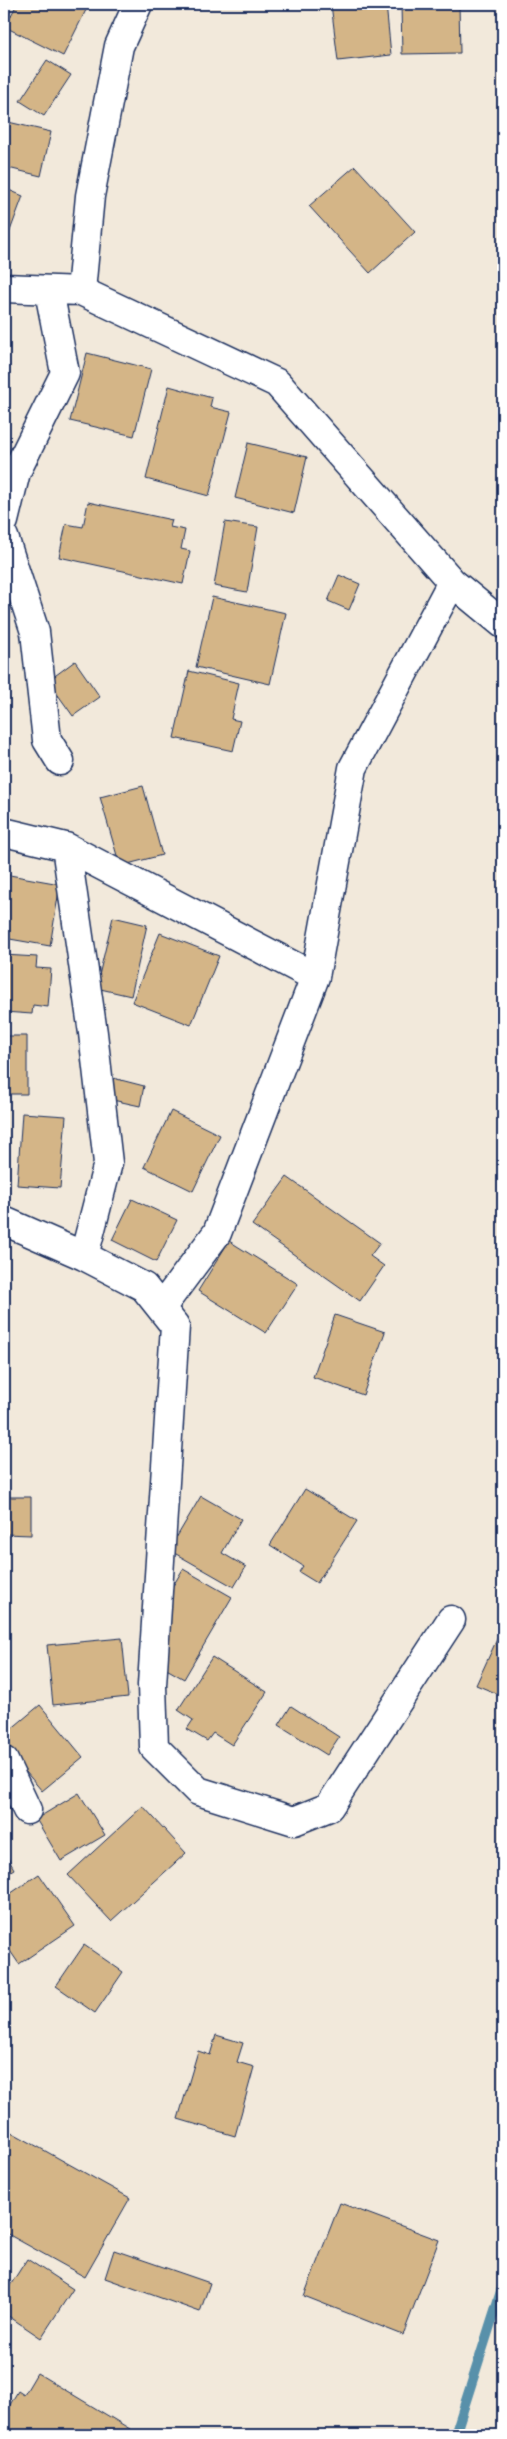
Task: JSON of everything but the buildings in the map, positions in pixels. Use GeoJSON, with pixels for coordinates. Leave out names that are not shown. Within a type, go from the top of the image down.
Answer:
{"type":"FeatureCollection","features":[{"type":"Feature","properties":{"kind":"street"},"geometry":{"type":"LineString","coordinates":[[81,291],[90,196],[119,46],[138,4]]}},
{"type":"Feature","properties":{"kind":"street"},"geometry":{"type":"LineString","coordinates":[[4,288],[49,292],[81,291],[277,383],[452,582],[503,624]]}},
{"type":"Feature","properties":{"kind":"street"},"geometry":{"type":"LineString","coordinates":[[4,521],[16,472],[65,373],[49,292]]}},
{"type":"Feature","properties":{"kind":"street"},"geometry":{"type":"LineString","coordinates":[[4,537],[35,632],[47,740],[60,761]]}},
{"type":"Feature","properties":{"kind":"street"},"geometry":{"type":"LineString","coordinates":[[161,1308],[218,1233],[315,977],[354,768],[452,582]]}},
{"type":"Feature","properties":{"kind":"street"},"geometry":{"type":"LineString","coordinates":[[4,832],[66,847],[315,977]]}},
{"type":"Feature","properties":{"kind":"street"},"geometry":{"type":"LineString","coordinates":[[66,847],[93,1033],[108,1163],[84,1256]]}},
{"type":"Feature","properties":{"kind":"street"},"geometry":{"type":"LineString","coordinates":[[4,1221],[84,1256],[144,1287],[176,1326],[152,1685],[154,1747],[198,1791],[294,1821],[329,1807],[451,1620]]}},
{"type":"Feature","properties":{"kind":"street"},"geometry":{"type":"LineString","coordinates":[[4,1761],[27,1810]]}},
{"type":"Feature","properties":{"kind":"waterway"},"geometry":{"type":"LineString","coordinates":[[455,2435],[503,2285]]}}]}
